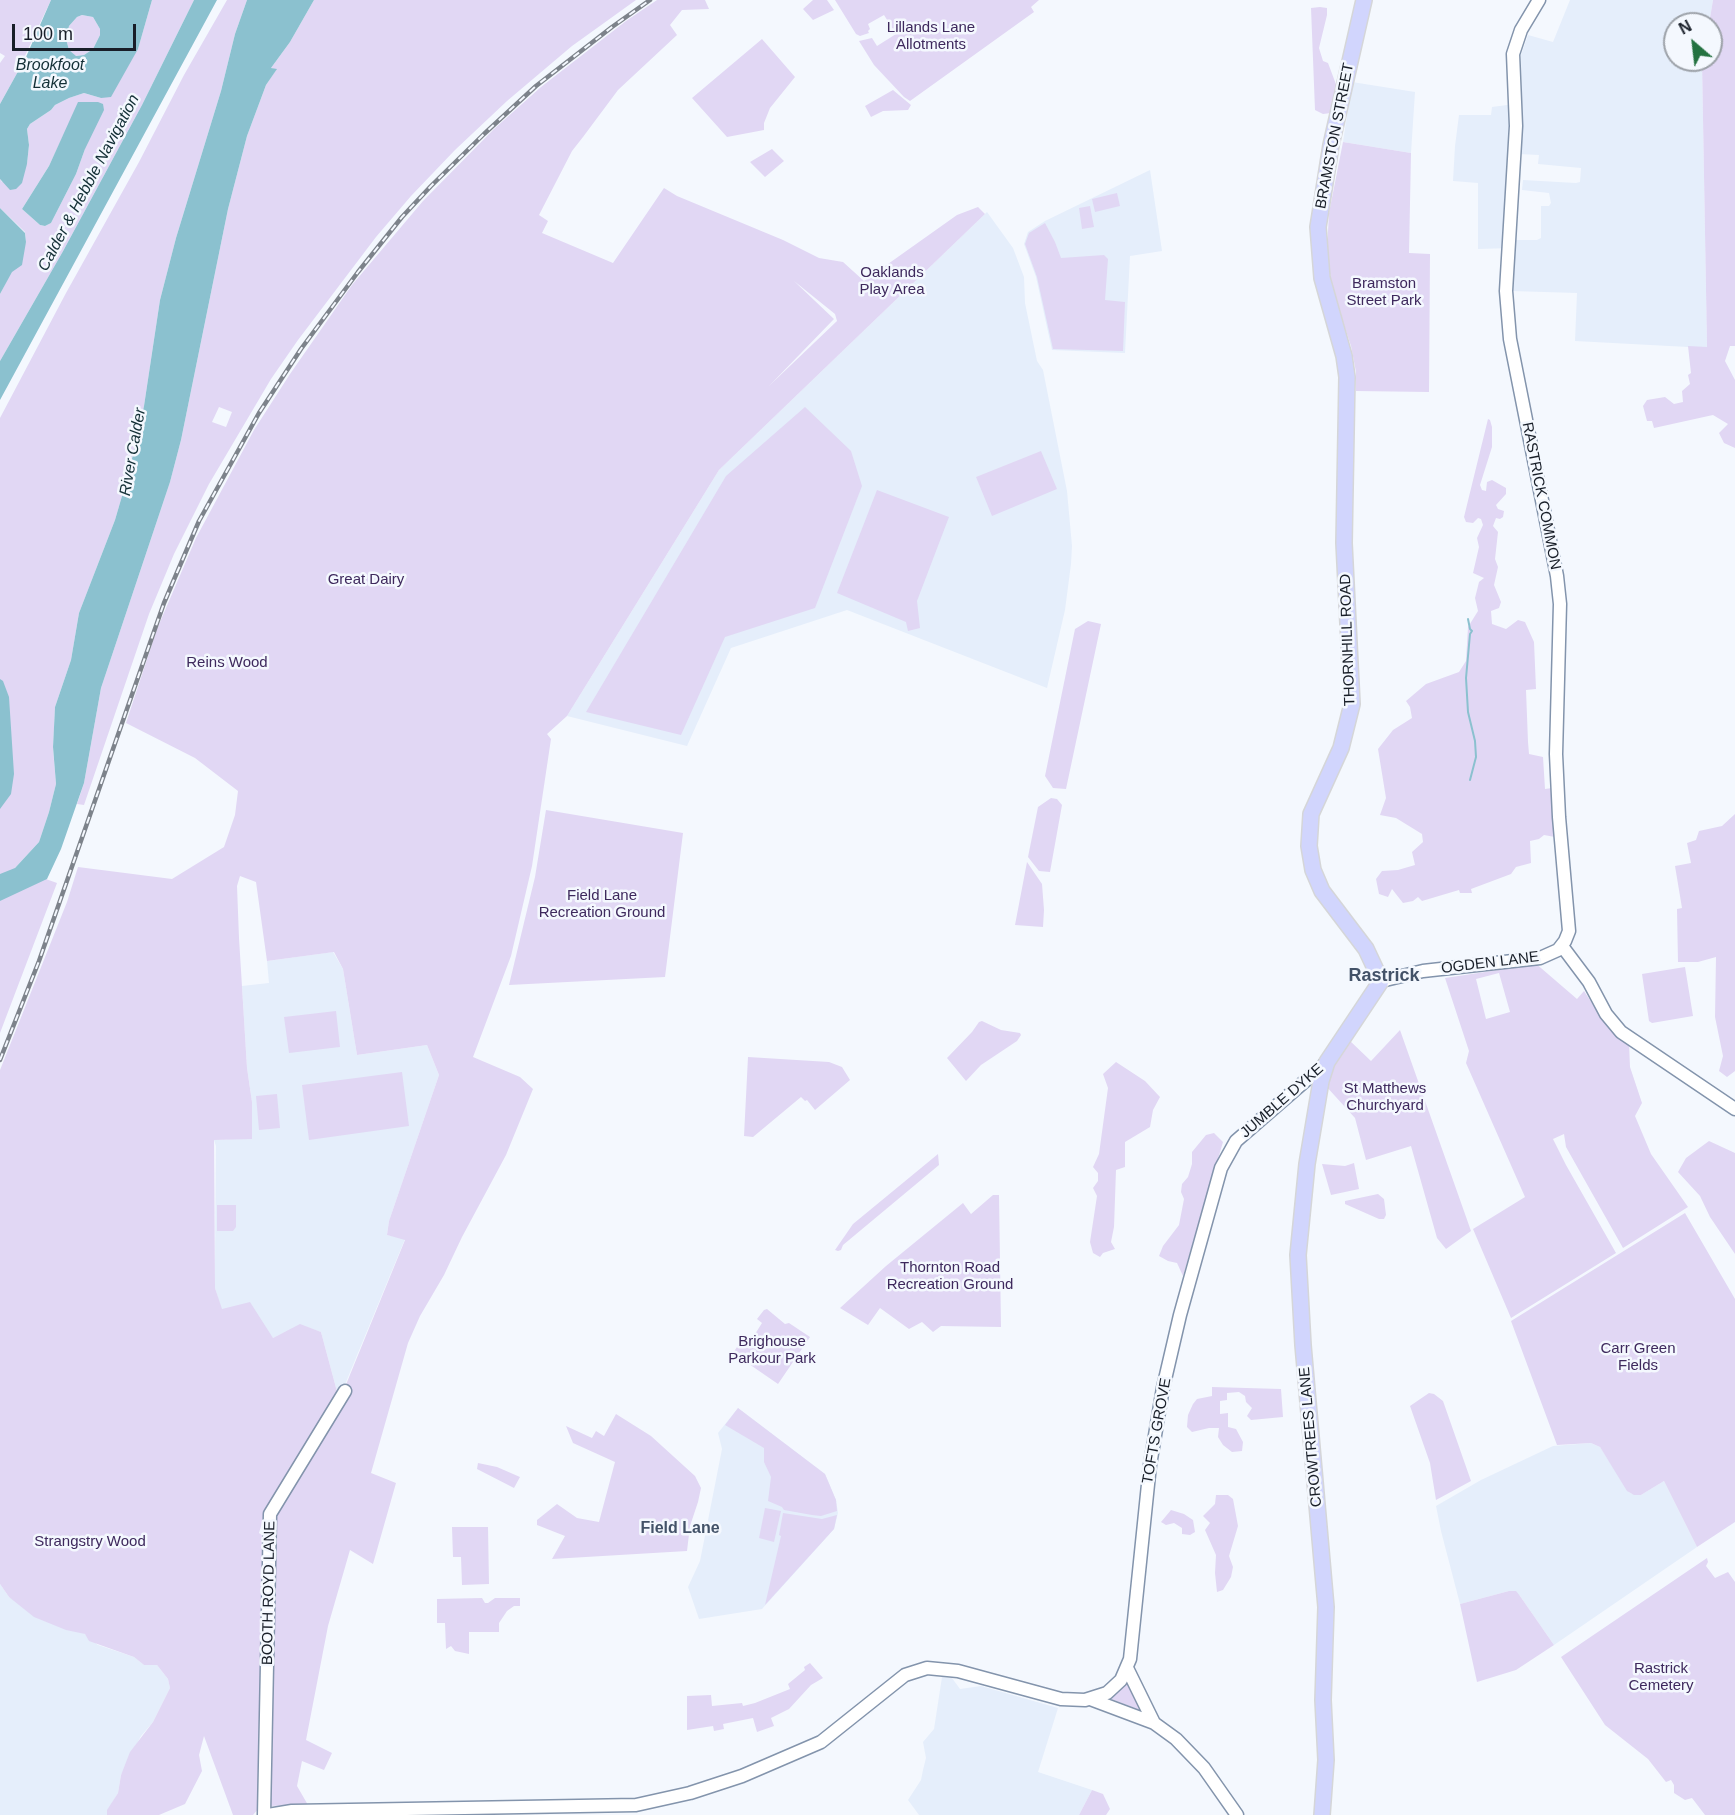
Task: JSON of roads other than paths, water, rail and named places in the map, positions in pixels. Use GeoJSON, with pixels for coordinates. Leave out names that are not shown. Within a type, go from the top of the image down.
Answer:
{"type":"FeatureCollection","features":[{"type":"Feature","properties":{"kind":"main road","name":"BRAMSTON STREET"},"geometry":{"type":"LineString","coordinates":[[1344,486],[1345,364],[1322,278],[1318,227],[1331,145],[1364,0]]}},
{"type":"Feature","properties":{"kind":"main road","name":"THORNHILL ROAD"},"geometry":{"type":"LineString","coordinates":[[1344,486],[1344,543],[1352,704],[1341,748],[1311,814],[1309,846],[1313,870],[1322,891],[1366,949],[1381,981]]}},
{"type":"Feature","properties":{"kind":"main road","name":"CROWTREES LANE"},"geometry":{"type":"LineString","coordinates":[[1322,1815],[1326,1760],[1323,1664],[1326,1607],[1303,1345],[1298,1255],[1313,1123],[1321,1081],[1327,1062],[1381,981]]}},
{"type":"Feature","properties":{"kind":"street","name":"RASTRICK COMMON"},"geometry":{"type":"LineString","coordinates":[[1539,0],[1521,30],[1515,46],[1513,61],[1516,126],[1508,247],[1507,315],[1559,595],[1556,754],[1569,931],[1562,946]]}},
{"type":"Feature","properties":{"kind":"street","name":"OGDEN LANE"},"geometry":{"type":"LineString","coordinates":[[1381,981],[1423,971],[1540,958],[1553,954],[1562,946]]}},
{"type":"Feature","properties":{"kind":"street"},"geometry":{"type":"LineString","coordinates":[[1562,946],[1589,982],[1610,1019],[1621,1032],[1735,1109]]}},
{"type":"Feature","properties":{"kind":"street","name":"JUMBLE DYKE"},"geometry":{"type":"LineString","coordinates":[[1236,1141],[1327,1062]]}},
{"type":"Feature","properties":{"kind":"street","name":"TOFTS GROVE"},"geometry":{"type":"LineString","coordinates":[[1127,1668],[1133,1638],[1150,1465],[1163,1388],[1180,1315],[1221,1168],[1236,1141]]}},
{"type":"Feature","properties":{"kind":"street","name":"BOOTH ROYD LANE"},"geometry":{"type":"LineString","coordinates":[[266,1815],[270,1514],[345,1391]]}},
{"type":"Feature","properties":{"kind":"street"},"geometry":{"type":"LineString","coordinates":[[266,1815],[302,1811],[636,1805],[690,1793],[742,1776],[821,1742],[905,1676],[927,1668],[958,1671],[1061,1699],[1090,1699],[1107,1693],[1121,1680],[1127,1668]]}},
{"type":"Feature","properties":{"kind":"street"},"geometry":{"type":"LineString","coordinates":[[1127,1668],[1154,1723]]}},
{"type":"Feature","properties":{"kind":"street"},"geometry":{"type":"LineString","coordinates":[[1090,1699],[1154,1723],[1176,1739],[1204,1768],[1237,1815]]}},
{"type":"Feature","properties":{"kind":"water","name":"Brookfoot Lake"},"geometry":{"type":"Polygon","coordinates":[[[51,0],[152,0],[138,49],[111,97],[101,98],[84,93],[69,98],[55,105],[30,124],[27,129],[29,145],[27,164],[22,183],[16,189],[10,190],[0,179],[0,104],[26,57],[51,0]],[[82,15],[69,26],[66,39],[69,50],[76,56],[84,55],[93,49],[100,35],[100,29],[93,17],[82,15]]]}},
{"type":"Feature","properties":{"kind":"water"},"geometry":{"type":"Polygon","coordinates":[[[194,0],[217,0],[0,400],[0,361],[62,253],[142,105],[194,0]]]}},
{"type":"Feature","properties":{"kind":"water"},"geometry":{"type":"Polygon","coordinates":[[[247,0],[314,0],[290,42],[271,68],[277,69],[266,85],[247,136],[228,209],[181,440],[170,482],[101,688],[84,783],[61,849],[47,879],[0,901],[0,874],[15,868],[39,842],[49,812],[56,784],[53,747],[55,707],[71,660],[79,613],[115,520],[129,472],[144,406],[160,300],[176,238],[221,91],[235,34],[247,0]]]}},
{"type":"Feature","properties":{"kind":"water"},"geometry":{"type":"Polygon","coordinates":[[[78,102],[98,102],[103,104],[104,110],[76,174],[51,223],[45,226],[40,225],[22,209],[49,166],[78,102]]]}},
{"type":"Feature","properties":{"kind":"water"},"geometry":{"type":"Polygon","coordinates":[[[0,208],[25,233],[26,242],[22,265],[12,272],[0,294],[0,208]]]}},
{"type":"Feature","properties":{"kind":"water"},"geometry":{"type":"Polygon","coordinates":[[[0,679],[9,697],[14,774],[11,794],[0,809],[0,679]]]}},
{"type":"Feature","properties":{"kind":"waterway"},"geometry":{"type":"LineString","coordinates":[[1468,619],[1472,631],[1466,678],[1468,712],[1475,741],[1476,757],[1470,780]]}},
{"type":"Feature","properties":{"kind":"railway"},"geometry":{"type":"LineString","coordinates":[[0,1060],[39,961],[164,603],[199,521],[259,413],[301,349],[358,272],[402,217],[431,186],[536,86],[650,0]]}},
{"type":"Feature","properties":{"kind":"district","name":"Rastrick"},"geometry":{"type":"Point","coordinates":[1384,976]}},
{"type":"Feature","properties":{"kind":"district","name":"Field Lane"},"geometry":{"type":"Point","coordinates":[680,1529]}},
{"type":"Feature","properties":{"kind":"park label","name":"Lillands Lane Allotments"},"geometry":{"type":"Point","coordinates":[931,36]}},
{"type":"Feature","properties":{"kind":"park label","name":"Oaklands Play Area"},"geometry":{"type":"Point","coordinates":[892,282]}},
{"type":"Feature","properties":{"kind":"park label","name":"Bramston Street Park"},"geometry":{"type":"Point","coordinates":[1384,292]}},
{"type":"Feature","properties":{"kind":"park label","name":"Great Dairy"},"geometry":{"type":"Point","coordinates":[366,580]}},
{"type":"Feature","properties":{"kind":"park label","name":"Reins Wood"},"geometry":{"type":"Point","coordinates":[227,663]}},
{"type":"Feature","properties":{"kind":"park label","name":"Field Lane Recreation Ground"},"geometry":{"type":"Point","coordinates":[602,904]}},
{"type":"Feature","properties":{"kind":"park label","name":"St Matthews Churchyard"},"geometry":{"type":"Point","coordinates":[1385,1098]}},
{"type":"Feature","properties":{"kind":"park label","name":"Thornton Road Recreation Ground"},"geometry":{"type":"Point","coordinates":[950,1276]}},
{"type":"Feature","properties":{"kind":"park label","name":"Brighouse Parkour Park"},"geometry":{"type":"Point","coordinates":[772,1350]}},
{"type":"Feature","properties":{"kind":"park label","name":"Carr Green Fields"},"geometry":{"type":"Point","coordinates":[1638,1358]}},
{"type":"Feature","properties":{"kind":"park label","name":"Strangstry Wood"},"geometry":{"type":"Point","coordinates":[90,1542]}},
{"type":"Feature","properties":{"kind":"park label","name":"Rastrick Cemetery"},"geometry":{"type":"Point","coordinates":[1661,1678]}},
{"type":"Feature","properties":{"kind":"water label","name":"Calder & Hebble Navigation"},"geometry":{"type":"Point","coordinates":[89,183]}},
{"type":"Feature","properties":{"kind":"water label","name":"River Calder"},"geometry":{"type":"Point","coordinates":[133,452]}}]}
